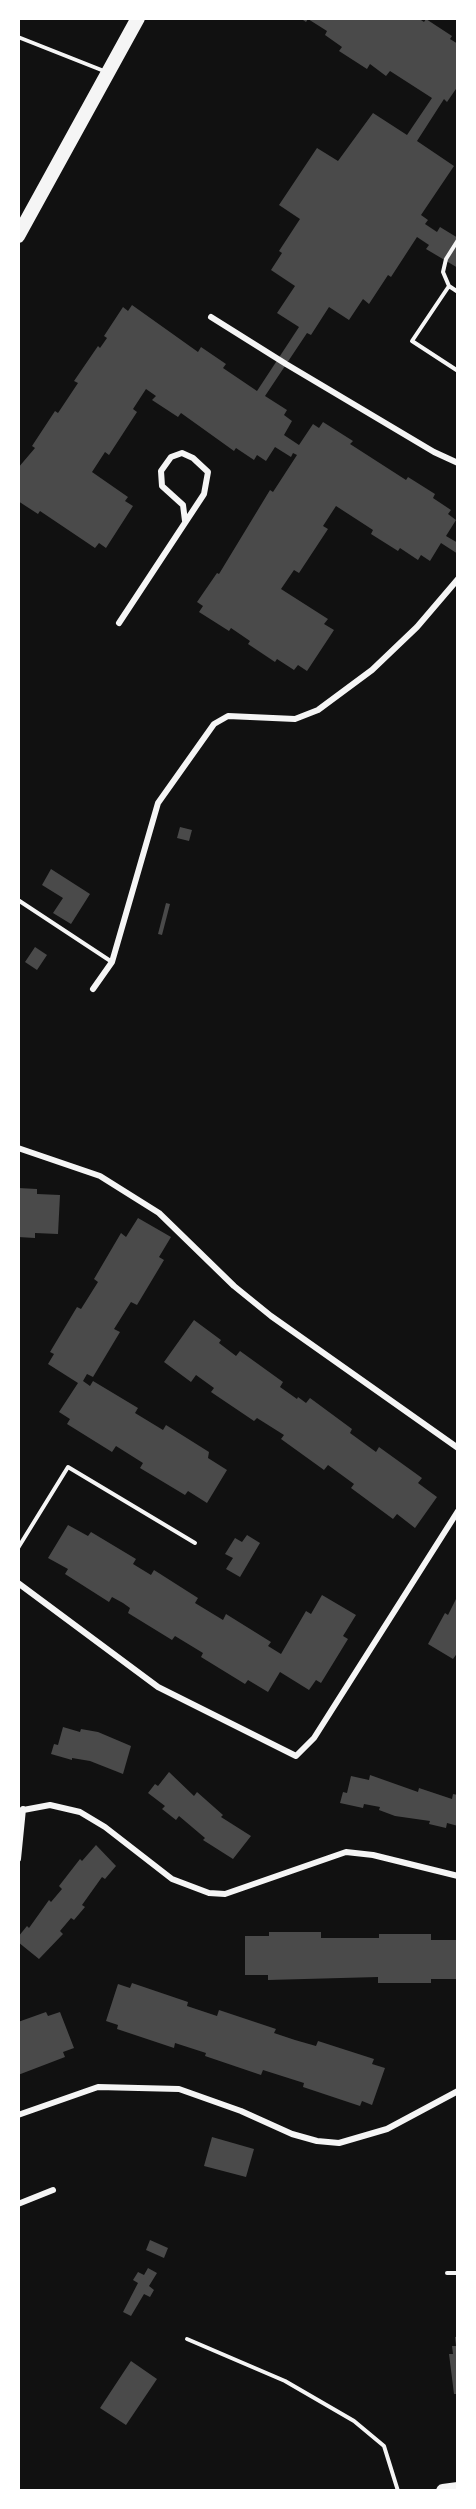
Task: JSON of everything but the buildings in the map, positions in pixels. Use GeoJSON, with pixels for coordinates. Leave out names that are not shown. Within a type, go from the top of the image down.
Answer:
{"type":"FeatureCollection","features":[{"type":"Feature","properties":{"kind":"main road"},"geometry":{"type":"LineString","coordinates":[[18,236],[138,18]]}},
{"type":"Feature","properties":{"kind":"street"},"geometry":{"type":"LineString","coordinates":[[211,317],[434,452],[458,463]]}},
{"type":"Feature","properties":{"kind":"street"},"geometry":{"type":"LineString","coordinates":[[119,623],[204,494],[208,472],[193,458],[182,453],[171,457],[161,471],[162,486],[183,505],[185,521]]}},
{"type":"Feature","properties":{"kind":"street"},"geometry":{"type":"LineString","coordinates":[[93,989],[112,962],[158,803],[214,723],[228,716],[295,719],[318,710],[372,670],[417,627],[458,579]]}},
{"type":"Feature","properties":{"kind":"street"},"geometry":{"type":"LineString","coordinates":[[18,1148],[100,1176],[159,1213],[234,1286],[271,1316],[458,1448]]}},
{"type":"Feature","properties":{"kind":"street"},"geometry":{"type":"LineString","coordinates":[[18,1583],[159,1687],[296,1756],[315,1738],[458,1511]]}},
{"type":"Feature","properties":{"kind":"street"},"geometry":{"type":"LineString","coordinates":[[18,1858],[21,1810],[50,1805],[80,1812],[105,1827],[172,1879],[209,1893],[225,1894],[346,1852],[373,1855],[458,1876]]}},
{"type":"Feature","properties":{"kind":"street"},"geometry":{"type":"LineString","coordinates":[[18,2115],[98,2087],[179,2090],[240,2111],[292,2134],[339,2143],[387,2129],[458,2091]]}},
{"type":"Feature","properties":{"kind":"street"},"geometry":{"type":"LineString","coordinates":[[18,2204],[52,2190]]}},
{"type":"Feature","properties":{"kind":"lane"},"geometry":{"type":"LineString","coordinates":[[18,37],[108,73]]}},
{"type":"Feature","properties":{"kind":"lane"},"geometry":{"type":"LineString","coordinates":[[458,240],[446,259],[443,272],[449,286],[458,292]]}},
{"type":"Feature","properties":{"kind":"lane"},"geometry":{"type":"LineString","coordinates":[[449,286],[412,341],[458,371]]}},
{"type":"Feature","properties":{"kind":"lane"},"geometry":{"type":"LineString","coordinates":[[18,900],[112,962]]}},
{"type":"Feature","properties":{"kind":"lane"},"geometry":{"type":"LineString","coordinates":[[18,1548],[68,1467],[195,1543]]}},
{"type":"Feature","properties":{"kind":"lane"},"geometry":{"type":"LineString","coordinates":[[447,2273],[458,2273]]}},
{"type":"Feature","properties":{"kind":"lane"},"geometry":{"type":"LineString","coordinates":[[187,2339],[285,2381],[354,2421],[384,2446],[398,2491]]}}]}
